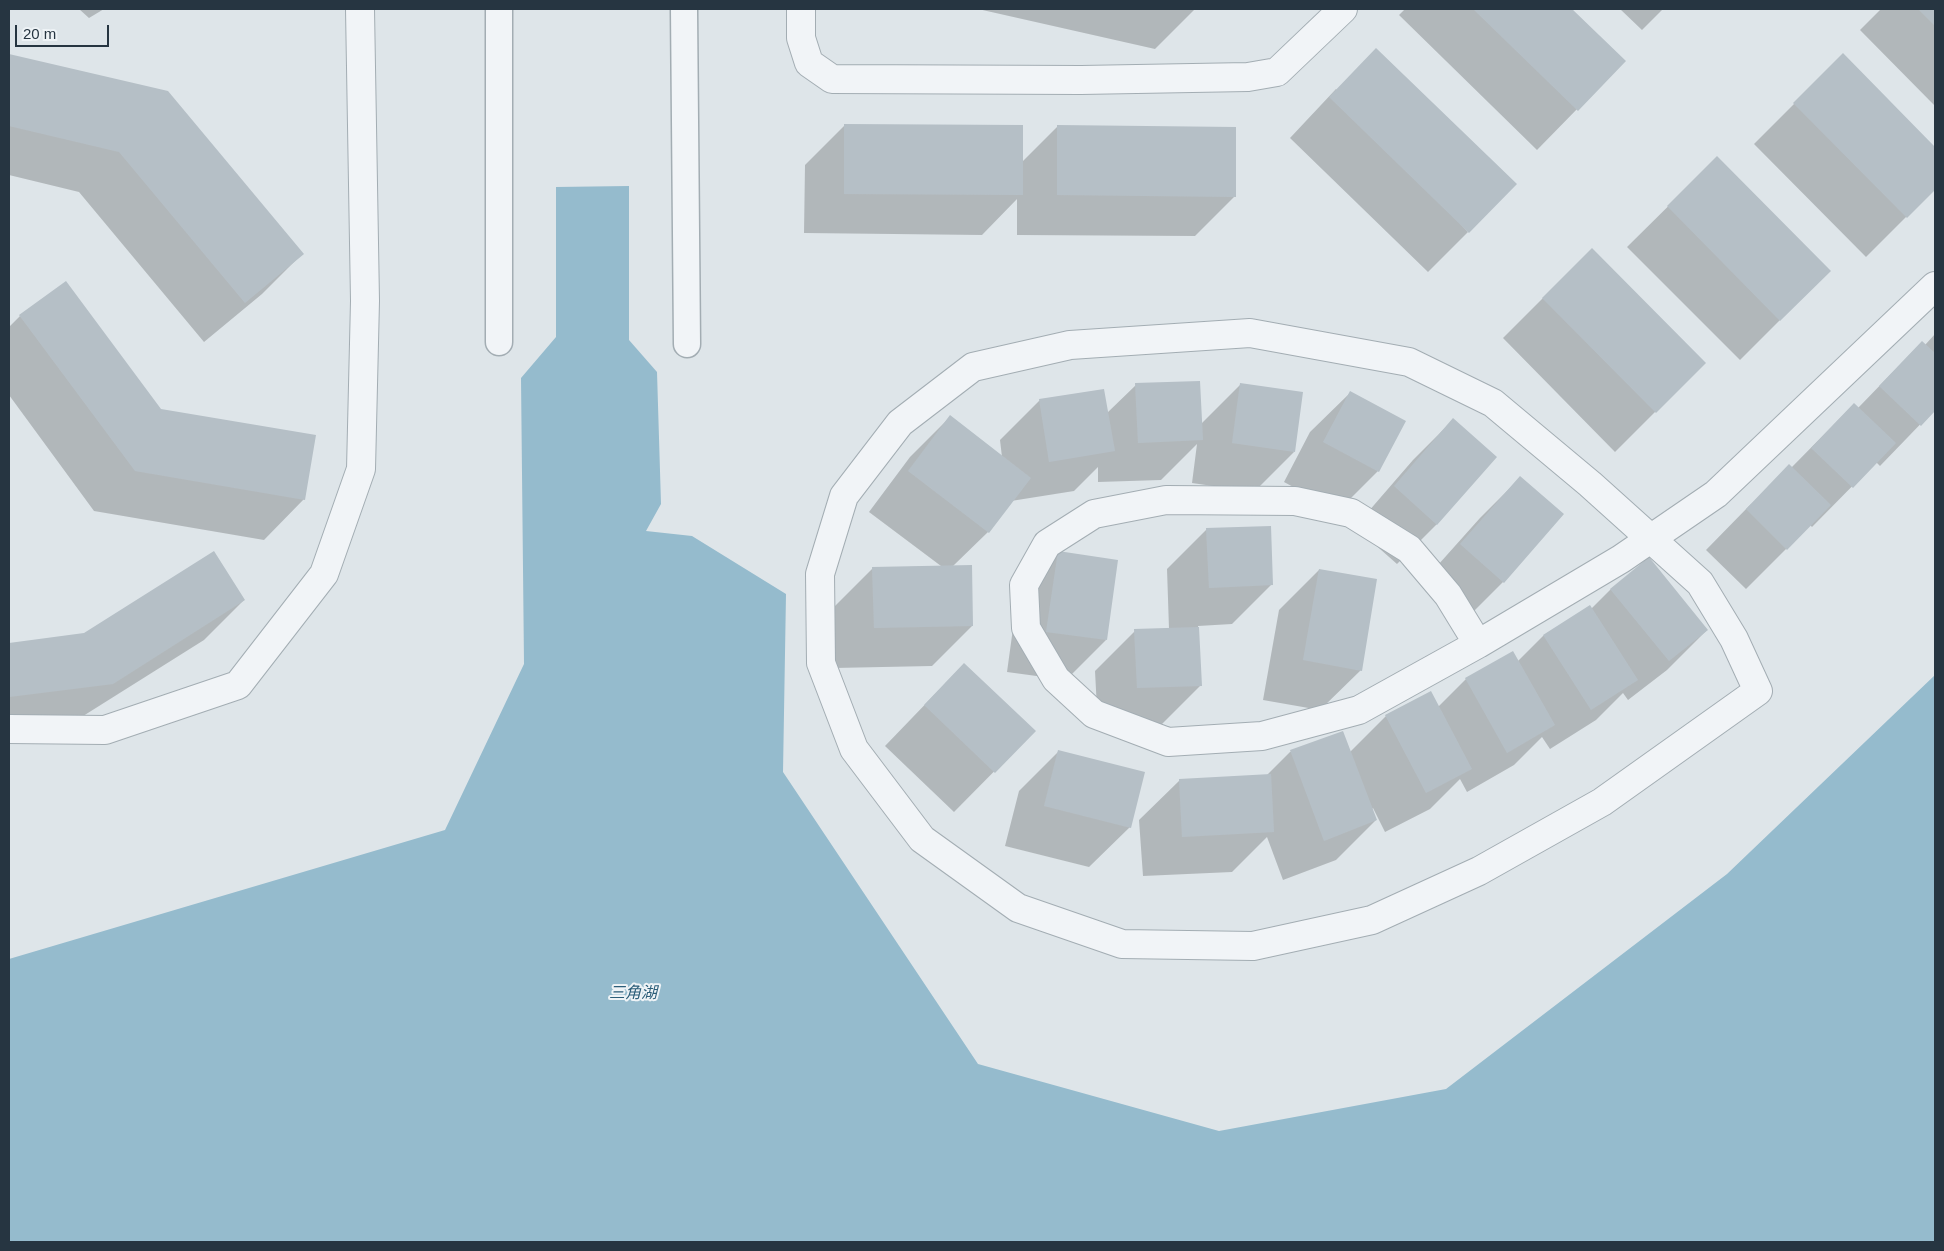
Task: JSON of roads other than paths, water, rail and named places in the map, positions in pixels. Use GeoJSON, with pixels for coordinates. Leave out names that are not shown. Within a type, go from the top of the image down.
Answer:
{"type":"FeatureCollection","features":[{"type":"Feature","properties":{"kind":"street"},"geometry":{"type":"LineString","coordinates":[[9,729],[105,730],[238,685],[324,574],[361,469],[365,301],[360,9]]}},
{"type":"Feature","properties":{"kind":"street"},"geometry":{"type":"LineString","coordinates":[[498,9],[499,342]]}},
{"type":"Feature","properties":{"kind":"street"},"geometry":{"type":"LineString","coordinates":[[684,9],[687,344]]}},
{"type":"Feature","properties":{"kind":"street"},"geometry":{"type":"LineString","coordinates":[[801,9],[801,38],[809,64],[832,79],[1081,80],[1248,77],[1277,72],[1343,9]]}},
{"type":"Feature","properties":{"kind":"street"},"geometry":{"type":"LineString","coordinates":[[1478,644],[1448,595],[1409,549],[1351,513],[1295,502],[1166,500],[1094,514],[1047,544],[1024,585],[1026,628],[1056,679],[1094,714],[1168,742],[1262,736],[1359,710],[1478,644],[1621,559],[1716,494],[1935,286]]}},
{"type":"Feature","properties":{"kind":"street"},"geometry":{"type":"LineString","coordinates":[[1250,333],[1409,362],[1493,403],[1652,538],[1700,582],[1734,639],[1758,691],[1602,802],[1479,871],[1372,920],[1253,946],[1122,944],[1018,908],[922,839],[854,749],[820,663],[820,574],[844,496],[900,423],[973,367],[1070,344],[1250,333]]}},
{"type":"Feature","properties":{"kind":"water","name":"三角湖"},"geometry":{"type":"Polygon","coordinates":[[[629,186],[629,340],[657,372],[661,504],[646,531],[692,536],[786,594],[783,772],[978,1064],[1219,1131],[1446,1089],[1727,874],[1935,675],[1935,1242],[9,1242],[9,959],[445,830],[524,664],[521,378],[556,337],[556,187],[629,186]]]}}]}
